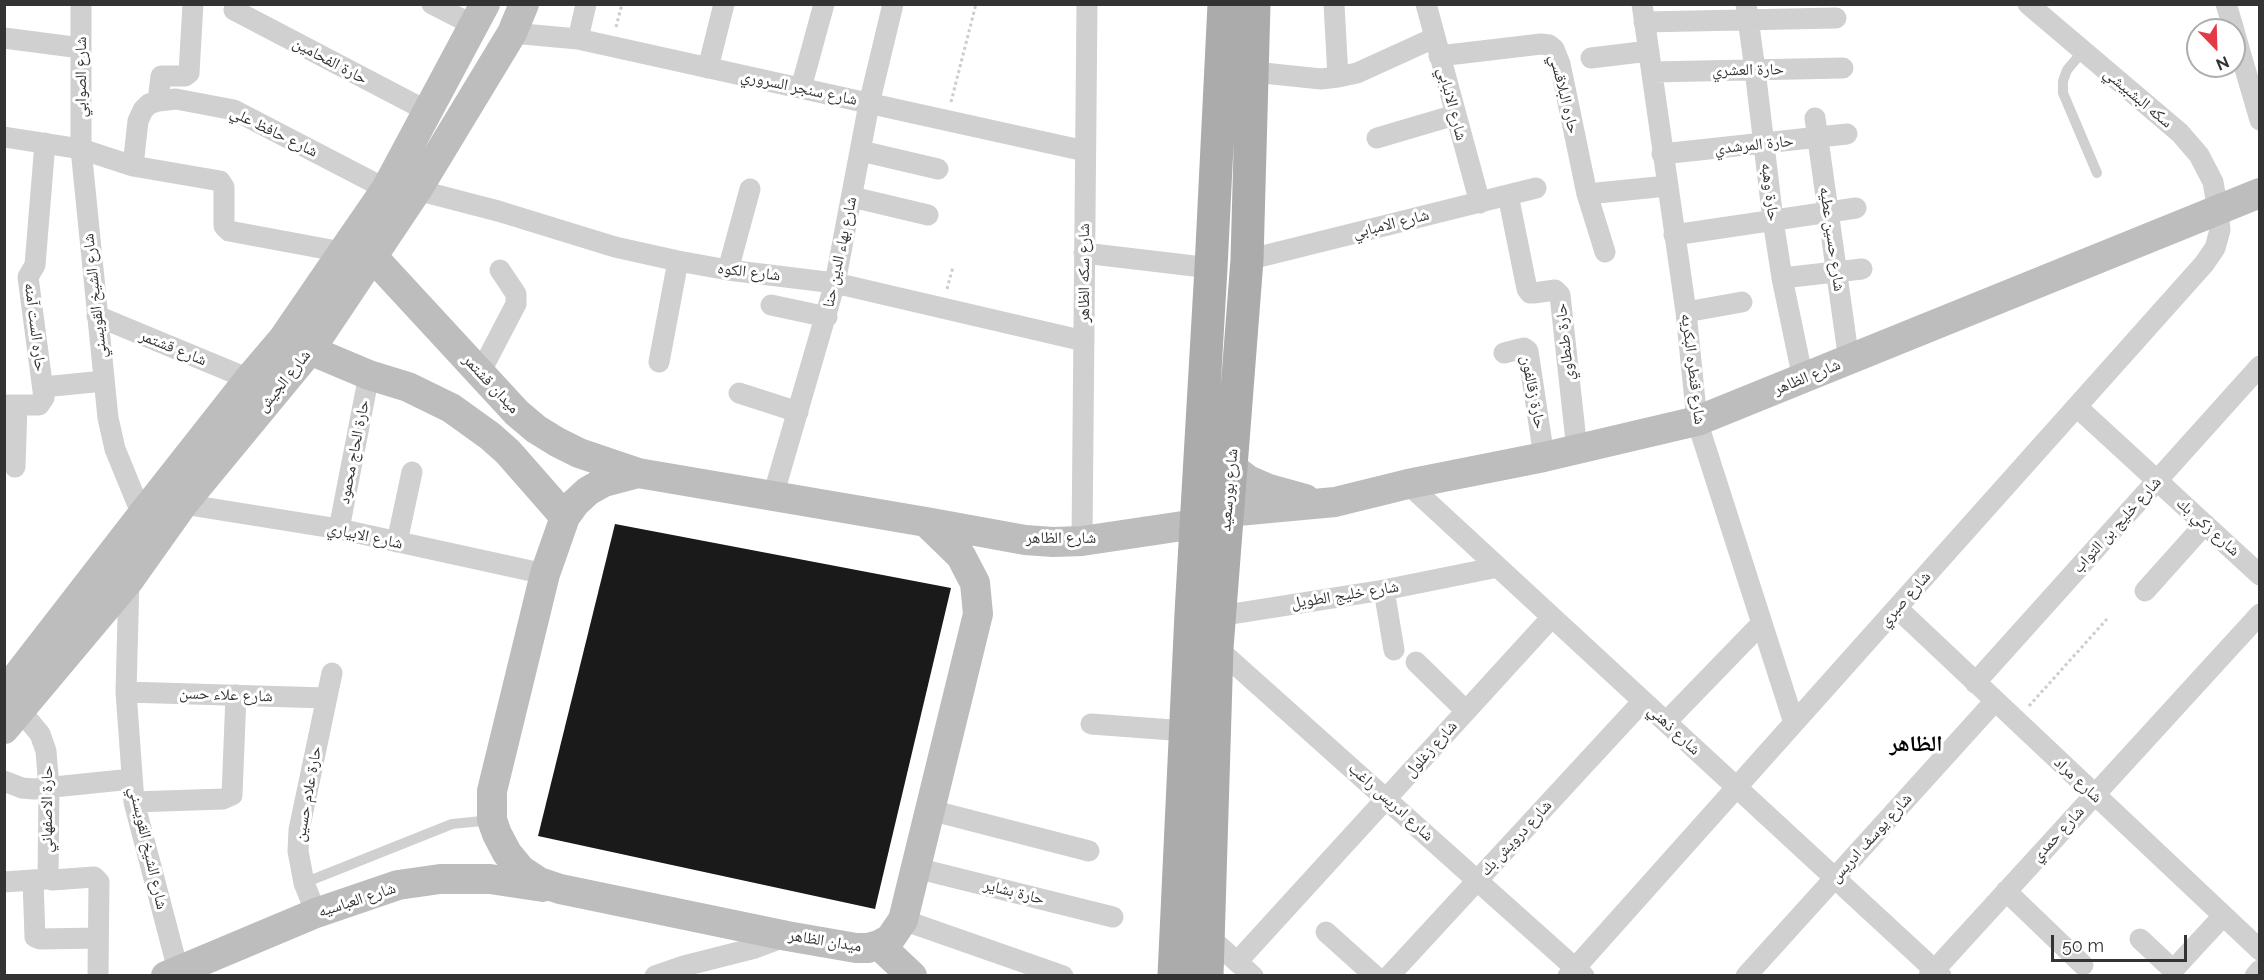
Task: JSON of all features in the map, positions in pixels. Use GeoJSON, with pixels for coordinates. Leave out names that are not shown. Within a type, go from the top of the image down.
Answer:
{"type":"FeatureCollection","features":[{"type":"Feature","properties":{"kind":"main road","name":"شارع الجيش"},"geometry":{"type":"LineString","coordinates":[[8,702],[129,580],[183,504],[310,350],[417,190],[512,33],[524,4]]}},
{"type":"Feature","properties":{"kind":"main road","name":"شارع بورسعيد"},"geometry":{"type":"LineString","coordinates":[[1207,975],[1204,630],[1196,524],[1224,4]]}},
{"type":"Feature","properties":{"kind":"main road","name":"شارع بورسعيد"},"geometry":{"type":"LineString","coordinates":[[1174,975],[1186,731],[1227,512],[1231,467],[1247,260],[1254,72],[1254,4]]}},
{"type":"Feature","properties":{"kind":"main road","name":"شارع الجيش"},"geometry":{"type":"LineString","coordinates":[[8,702],[142,514],[283,339],[386,189],[480,15]]}},
{"type":"Feature","properties":{"kind":"main road","name":"شارع الظاهر"},"geometry":{"type":"LineString","coordinates":[[1227,512],[1335,502],[1408,484],[1577,450],[1697,422],[2259,193]]}},
{"type":"Feature","properties":{"kind":"main road","name":"ميدان قشتمر"},"geometry":{"type":"LineString","coordinates":[[372,256],[517,413],[557,442],[638,473]]}},
{"type":"Feature","properties":{"kind":"main road"},"geometry":{"type":"LineString","coordinates":[[283,339],[369,375],[408,387],[430,397],[471,422],[508,452],[565,517]]}},
{"type":"Feature","properties":{"kind":"main road","name":"شارع الظاهر"},"geometry":{"type":"LineString","coordinates":[[1231,467],[1248,480],[1269,489],[1291,496],[1335,502]]}},
{"type":"Feature","properties":{"kind":"main road","name":"ميدان الظاهر"},"geometry":{"type":"LineString","coordinates":[[638,473],[772,496],[926,522],[961,556],[969,569],[976,591],[978,614],[903,920],[890,939],[879,945],[856,948],[560,889],[539,882],[521,870],[507,853],[492,820],[492,791],[545,574],[565,517],[575,503],[588,491],[604,482],[638,473]]}},
{"type":"Feature","properties":{"kind":"main road","name":"شارع الظاهر"},"geometry":{"type":"LineString","coordinates":[[926,522],[1025,540],[1082,541],[1196,524]]}},
{"type":"Feature","properties":{"kind":"main road","name":"شارع العباسيه"},"geometry":{"type":"LineString","coordinates":[[172,973],[316,913],[398,885],[440,879],[490,879],[560,889]]}},
{"type":"Feature","properties":{"kind":"main road"},"geometry":{"type":"LineString","coordinates":[[879,945],[912,975]]}},
{"type":"Feature","properties":{"kind":"street","name":"شارع الصوابي"},"geometry":{"type":"LineString","coordinates":[[81,4],[81,149]]}},
{"type":"Feature","properties":{"kind":"street"},"geometry":{"type":"LineString","coordinates":[[133,166],[138,121],[149,104],[158,101],[161,76],[185,76],[189,73],[193,4]]}},
{"type":"Feature","properties":{"kind":"street"},"geometry":{"type":"LineString","coordinates":[[432,4],[480,15]]}},
{"type":"Feature","properties":{"kind":"street"},"geometry":{"type":"LineString","coordinates":[[578,39],[586,4]]}},
{"type":"Feature","properties":{"kind":"street"},"geometry":{"type":"LineString","coordinates":[[708,68],[724,4]]}},
{"type":"Feature","properties":{"kind":"street"},"geometry":{"type":"LineString","coordinates":[[801,88],[824,4]]}},
{"type":"Feature","properties":{"kind":"street","name":"شارع بهاء الدين حنا"},"geometry":{"type":"LineString","coordinates":[[772,496],[827,317],[869,104],[893,4]]}},
{"type":"Feature","properties":{"kind":"street","name":"شارع سكه الظاهر"},"geometry":{"type":"LineString","coordinates":[[1082,541],[1087,4]]}},
{"type":"Feature","properties":{"kind":"street"},"geometry":{"type":"LineString","coordinates":[[1334,4],[1338,77]]}},
{"type":"Feature","properties":{"kind":"street","name":"شارع الانبابي"},"geometry":{"type":"LineString","coordinates":[[1426,4],[1480,202]]}},
{"type":"Feature","properties":{"kind":"street","name":"سكه البشبيشي"},"geometry":{"type":"LineString","coordinates":[[2028,4],[2180,133],[2199,155],[2213,182],[2218,211]]}},
{"type":"Feature","properties":{"kind":"street","name":"حارة الفحامين"},"geometry":{"type":"LineString","coordinates":[[234,10],[427,111]]}},
{"type":"Feature","properties":{"kind":"street"},"geometry":{"type":"LineString","coordinates":[[1643,13],[1747,12],[1836,18]]}},
{"type":"Feature","properties":{"kind":"street","name":"حارة وهبه"},"geometry":{"type":"LineString","coordinates":[[1747,12],[1773,220],[1782,278],[1803,379]]}},
{"type":"Feature","properties":{"kind":"street","name":"شارع قنطره البكريه"},"geometry":{"type":"LineString","coordinates":[[1643,13],[1686,312],[1697,422],[1794,723]]}},
{"type":"Feature","properties":{"kind":"street","name":"شارع سنجر السروري"},"geometry":{"type":"LineString","coordinates":[[512,33],[578,39],[1085,151]]}},
{"type":"Feature","properties":{"kind":"street"},"geometry":{"type":"LineString","coordinates":[[4,38],[81,48]]}},
{"type":"Feature","properties":{"kind":"street","name":"حاره البلاقسي"},"geometry":{"type":"LineString","coordinates":[[1437,47],[1541,44],[1549,45],[1554,49],[1560,64],[1587,194],[1605,252]]}},
{"type":"Feature","properties":{"kind":"street"},"geometry":{"type":"LineString","coordinates":[[1254,72],[1321,80],[1357,73],[1437,47]]}},
{"type":"Feature","properties":{"kind":"street","name":"حارة العشري"},"geometry":{"type":"LineString","coordinates":[[1591,58],[1755,70],[1844,68]]}},
{"type":"Feature","properties":{"kind":"street"},"geometry":{"type":"LineString","coordinates":[[2246,74],[2259,120]]}},
{"type":"Feature","properties":{"kind":"street","name":"شارع حافظ علي"},"geometry":{"type":"LineString","coordinates":[[158,101],[176,99],[234,110],[386,189]]}},
{"type":"Feature","properties":{"kind":"street"},"geometry":{"type":"LineString","coordinates":[[1377,138],[1455,115]]}},
{"type":"Feature","properties":{"kind":"street","name":"حارة المرشدي"},"geometry":{"type":"LineString","coordinates":[[1662,154],[1764,144],[1817,128],[1846,134]]}},
{"type":"Feature","properties":{"kind":"street","name":"شارع حسين عطيه"},"geometry":{"type":"LineString","coordinates":[[1817,128],[1849,361]]}},
{"type":"Feature","properties":{"kind":"street"},"geometry":{"type":"LineString","coordinates":[[4,137],[81,149],[133,166],[223,183],[226,230],[342,252]]}},
{"type":"Feature","properties":{"kind":"street","name":"حاره الست آمنه"},"geometry":{"type":"LineString","coordinates":[[11,405],[39,405],[44,398],[28,276],[35,265],[45,143]]}},
{"type":"Feature","properties":{"kind":"street","name":"شارع الشيخ القويسني"},"geometry":{"type":"LineString","coordinates":[[81,149],[108,418],[115,449],[142,514]]}},
{"type":"Feature","properties":{"kind":"street"},"geometry":{"type":"LineString","coordinates":[[861,151],[938,169]]}},
{"type":"Feature","properties":{"kind":"street"},"geometry":{"type":"LineString","coordinates":[[1587,194],[1667,186]]}},
{"type":"Feature","properties":{"kind":"street","name":"شارع الامبابي"},"geometry":{"type":"LineString","coordinates":[[1247,260],[1536,188]]}},
{"type":"Feature","properties":{"kind":"street"},"geometry":{"type":"LineString","coordinates":[[728,270],[750,189]]}},
{"type":"Feature","properties":{"kind":"street","name":"شارع الكوه"},"geometry":{"type":"LineString","coordinates":[[417,190],[498,211],[615,247],[728,270],[835,282],[1084,341]]}},
{"type":"Feature","properties":{"kind":"street","name":"حارة طنطاوي"},"geometry":{"type":"LineString","coordinates":[[1508,195],[1527,289],[1530,293],[1555,290],[1560,295],[1577,450]]}},
{"type":"Feature","properties":{"kind":"street"},"geometry":{"type":"LineString","coordinates":[[852,197],[928,215]]}},
{"type":"Feature","properties":{"kind":"street"},"geometry":{"type":"LineString","coordinates":[[1674,235],[1856,208]]}},
{"type":"Feature","properties":{"kind":"street","name":"شارع صبري"},"geometry":{"type":"LineString","coordinates":[[1576,973],[1737,787],[2204,264],[2215,248],[2220,230],[2218,211]]}},
{"type":"Feature","properties":{"kind":"street"},"geometry":{"type":"LineString","coordinates":[[1084,253],[1211,268]]}},
{"type":"Feature","properties":{"kind":"street"},"geometry":{"type":"LineString","coordinates":[[659,362],[678,261]]}},
{"type":"Feature","properties":{"kind":"street"},"geometry":{"type":"LineString","coordinates":[[1782,278],[1862,269]]}},
{"type":"Feature","properties":{"kind":"street"},"geometry":{"type":"LineString","coordinates":[[480,373],[516,304],[516,294],[500,270]]}},
{"type":"Feature","properties":{"kind":"street"},"geometry":{"type":"LineString","coordinates":[[1686,312],[1742,302]]}},
{"type":"Feature","properties":{"kind":"street"},"geometry":{"type":"LineString","coordinates":[[771,305],[827,317]]}},
{"type":"Feature","properties":{"kind":"street","name":"شارع قشتمر"},"geometry":{"type":"LineString","coordinates":[[97,316],[249,379]]}},
{"type":"Feature","properties":{"kind":"street","name":"حارة زقالفون"},"geometry":{"type":"LineString","coordinates":[[1504,353],[1524,348],[1528,351],[1544,457]]}},
{"type":"Feature","properties":{"kind":"street","name":"شارع خليج بن التواب"},"geometry":{"type":"LineString","coordinates":[[1975,683],[2259,366]]}},
{"type":"Feature","properties":{"kind":"street","name":"حارة الحاج محمود"},"geometry":{"type":"LineString","coordinates":[[339,529],[369,375]]}},
{"type":"Feature","properties":{"kind":"street"},"geometry":{"type":"LineString","coordinates":[[43,387],[104,381]]}},
{"type":"Feature","properties":{"kind":"street"},"geometry":{"type":"LineString","coordinates":[[739,393],[798,412]]}},
{"type":"Feature","properties":{"kind":"street"},"geometry":{"type":"LineString","coordinates":[[11,405],[15,467]]}},
{"type":"Feature","properties":{"kind":"street","name":"شارع زكي بك"},"geometry":{"type":"LineString","coordinates":[[2077,407],[2259,575]]}},
{"type":"Feature","properties":{"kind":"street"},"geometry":{"type":"LineString","coordinates":[[397,542],[412,472]]}},
{"type":"Feature","properties":{"kind":"street","name":"شارع ذهني"},"geometry":{"type":"LineString","coordinates":[[1408,484],[1836,878],[1935,973]]}},
{"type":"Feature","properties":{"kind":"street","name":"شارع الابياري"},"geometry":{"type":"LineString","coordinates":[[183,504],[339,529],[545,574]]}},
{"type":"Feature","properties":{"kind":"street"},"geometry":{"type":"LineString","coordinates":[[2145,591],[2205,524]]}},
{"type":"Feature","properties":{"kind":"street","name":"شارع خليج الطويل"},"geometry":{"type":"LineString","coordinates":[[1204,630],[1498,567]]}},
{"type":"Feature","properties":{"kind":"street","name":"شارع الشيخ القويسني"},"geometry":{"type":"LineString","coordinates":[[129,580],[126,692],[134,802],[172,973]]}},
{"type":"Feature","properties":{"kind":"street"},"geometry":{"type":"LineString","coordinates":[[1384,590],[1394,650]]}},
{"type":"Feature","properties":{"kind":"street","name":"شارع مراد"},"geometry":{"type":"LineString","coordinates":[[1897,608],[2259,951]]}},
{"type":"Feature","properties":{"kind":"street","name":"شارع حمدي"},"geometry":{"type":"LineString","coordinates":[[1935,973],[2006,891],[2259,614]]}},
{"type":"Feature","properties":{"kind":"street","name":"شارع زغلول"},"geometry":{"type":"LineString","coordinates":[[1245,969],[1387,798],[1552,617]]}},
{"type":"Feature","properties":{"kind":"street"},"geometry":{"type":"LineString","coordinates":[[1666,722],[1761,624]]}},
{"type":"Feature","properties":{"kind":"street","name":"شارع ادريس راغب"},"geometry":{"type":"LineString","coordinates":[[1204,630],[1478,879],[1576,973]]}},
{"type":"Feature","properties":{"kind":"street"},"geometry":{"type":"LineString","coordinates":[[1416,662],[1466,711]]}},
{"type":"Feature","properties":{"kind":"street","name":"حارة علام حسين"},"geometry":{"type":"LineString","coordinates":[[316,913],[304,884],[298,850],[299,830],[332,673]]}},
{"type":"Feature","properties":{"kind":"street","name":"شارع علاء حسن"},"geometry":{"type":"LineString","coordinates":[[126,692],[326,698]]}},
{"type":"Feature","properties":{"kind":"street"},"geometry":{"type":"LineString","coordinates":[[134,802],[223,799],[232,795],[236,694]]}},
{"type":"Feature","properties":{"kind":"street","name":"شارع درويش بك"},"geometry":{"type":"LineString","coordinates":[[1389,975],[1643,701]]}},
{"type":"Feature","properties":{"kind":"street","name":"شارع يوسف ادريس"},"geometry":{"type":"LineString","coordinates":[[1746,975],[1995,701]]}},
{"type":"Feature","properties":{"kind":"street","name":"حارة الاصفهاني"},"geometry":{"type":"LineString","coordinates":[[8,702],[40,734],[46,751],[49,788],[47,875],[41,879],[34,934],[37,938],[98,938]]}},
{"type":"Feature","properties":{"kind":"street"},"geometry":{"type":"LineString","coordinates":[[1091,724],[1186,731]]}},
{"type":"Feature","properties":{"kind":"street"},"geometry":{"type":"LineString","coordinates":[[4,781],[22,788],[49,788],[132,779]]}},
{"type":"Feature","properties":{"kind":"street"},"geometry":{"type":"LineString","coordinates":[[930,810],[1089,851]]}},
{"type":"Feature","properties":{"kind":"street","name":"حارة بشاير"},"geometry":{"type":"LineString","coordinates":[[916,868],[1113,917]]}},
{"type":"Feature","properties":{"kind":"street"},"geometry":{"type":"LineString","coordinates":[[4,882],[90,877],[98,880],[98,975]]}},
{"type":"Feature","properties":{"kind":"street"},"geometry":{"type":"LineString","coordinates":[[2006,891],[2084,965]]}},
{"type":"Feature","properties":{"kind":"street"},"geometry":{"type":"LineString","coordinates":[[2140,939],[2171,968],[2175,968],[2223,916]]}},
{"type":"Feature","properties":{"kind":"street"},"geometry":{"type":"LineString","coordinates":[[903,920],[1063,975]]}},
{"type":"Feature","properties":{"kind":"street"},"geometry":{"type":"LineString","coordinates":[[1326,932],[1375,975]]}},
{"type":"Feature","properties":{"kind":"street"},"geometry":{"type":"LineString","coordinates":[[655,975],[712,968],[788,936]]}},
{"type":"Feature","properties":{"kind":"street"},"geometry":{"type":"LineString","coordinates":[[1208,936],[1245,969]]}},
{"type":"Feature","properties":{"kind":"street"},"geometry":{"type":"LineString","coordinates":[[2255,975],[2259,970]]}},
{"type":"Feature","properties":{"kind":"lane"},"geometry":{"type":"LineString","coordinates":[[2083,51],[2067,70],[2063,81],[2063,93],[2097,173]]}},
{"type":"Feature","properties":{"kind":"lane"},"geometry":{"type":"LineString","coordinates":[[304,884],[452,824],[492,820]]}},
{"type":"Feature","properties":{"kind":"path"},"geometry":{"type":"LineString","coordinates":[[946,121],[976,4]]}},
{"type":"Feature","properties":{"kind":"path"},"geometry":{"type":"LineString","coordinates":[[2015,720],[2107,620]]}},
{"type":"Feature","properties":{"kind":"building"},"geometry":{"type":"Polygon","coordinates":[[[615,524],[951,588],[875,909],[538,836],[615,524]]]}},
{"type":"Feature","properties":{"kind":"district","name":"الظاهر"},"geometry":{"type":"Point","coordinates":[1916,744]}}]}
